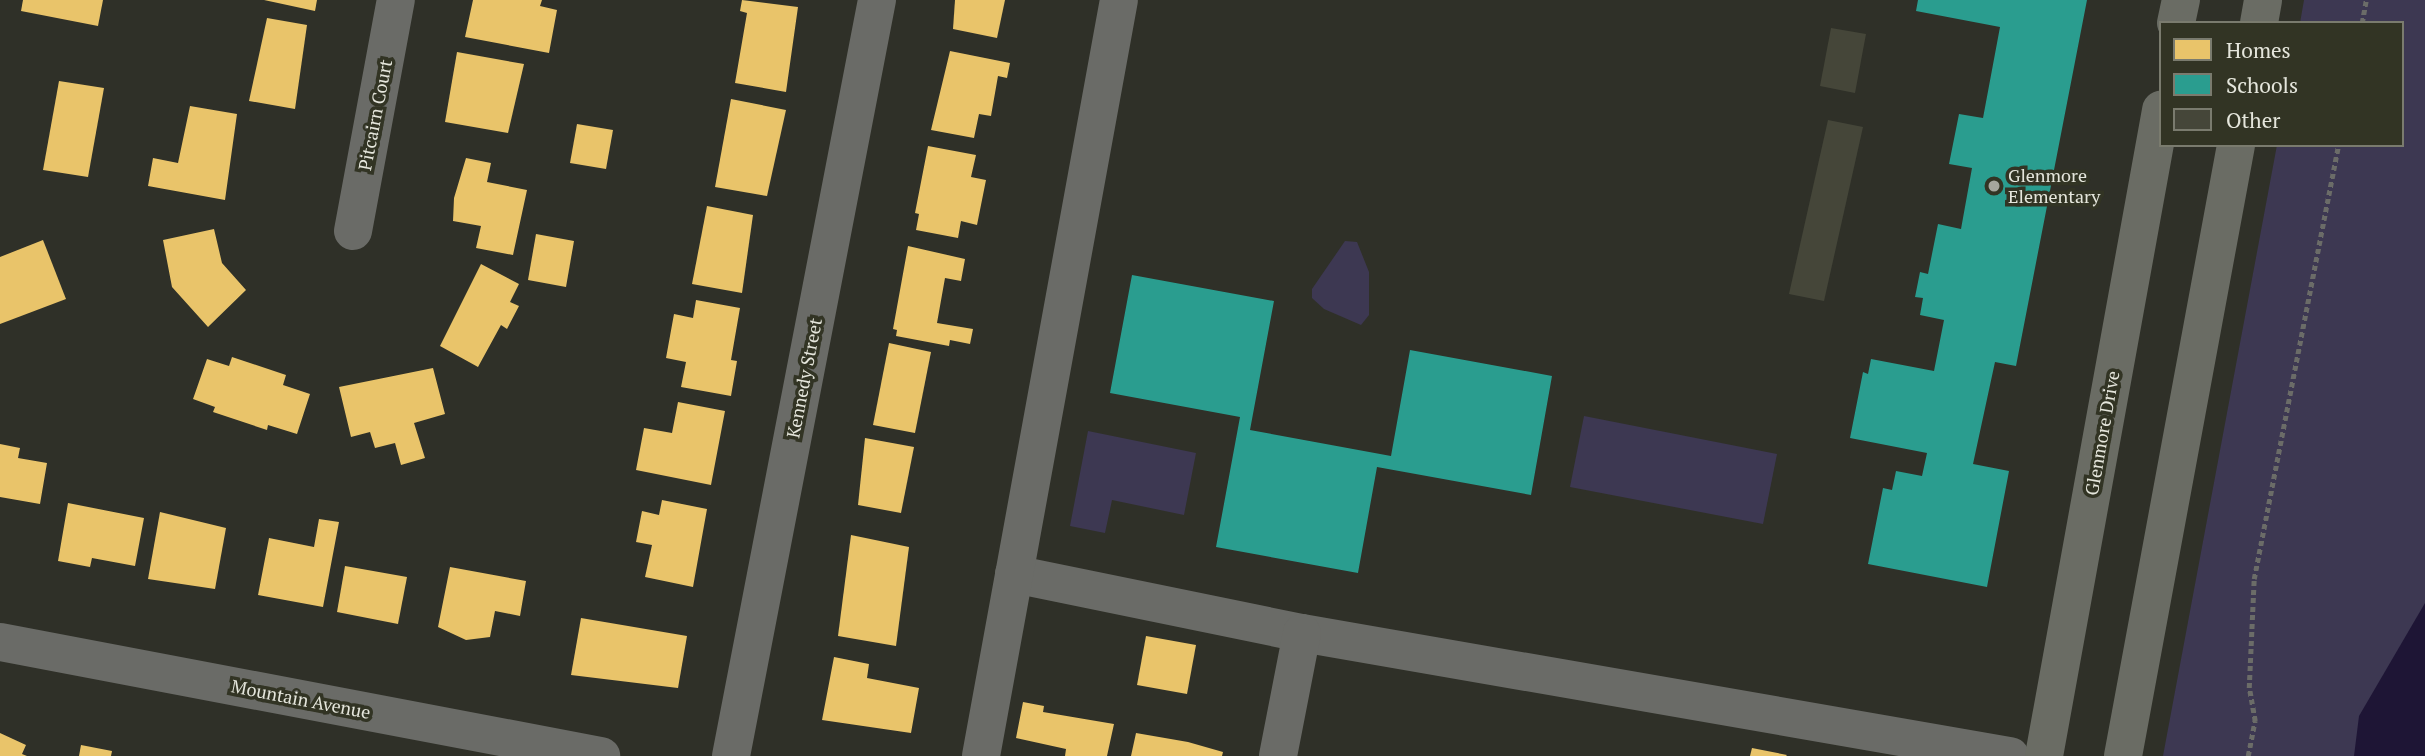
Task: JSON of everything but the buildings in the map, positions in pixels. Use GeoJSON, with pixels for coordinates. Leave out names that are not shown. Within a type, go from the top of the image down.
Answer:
{"type":"FeatureCollection","features":[{"type":"Feature","properties":{"kind":"main road"},"geometry":{"type":"LineString","coordinates":[[2176,21],[2180,0]]}},
{"type":"Feature","properties":{"kind":"main road"},"geometry":{"type":"LineString","coordinates":[[2259,21],[2263,0]]}},
{"type":"Feature","properties":{"kind":"main road","name":"Glenmore Drive"},"geometry":{"type":"LineString","coordinates":[[2044,756],[2159,121]]}},
{"type":"Feature","properties":{"kind":"main road"},"geometry":{"type":"LineString","coordinates":[[2123,756],[2236,147]]}},
{"type":"Feature","properties":{"kind":"street","name":"Pitcairn Court"},"geometry":{"type":"LineString","coordinates":[[353,231],[396,0]]}},
{"type":"Feature","properties":{"kind":"street","name":"Kennedy Street"},"geometry":{"type":"LineString","coordinates":[[731,756],[877,0]]}},
{"type":"Feature","properties":{"kind":"street"},"geometry":{"type":"LineString","coordinates":[[981,756],[1119,0]]}},
{"type":"Feature","properties":{"kind":"street"},"geometry":{"type":"LineString","coordinates":[[1014,574],[1302,633],[2010,756]]}},
{"type":"Feature","properties":{"kind":"street"},"geometry":{"type":"LineString","coordinates":[[1278,756],[1302,633]]}},
{"type":"Feature","properties":{"kind":"street","name":"Mountain Avenue"},"geometry":{"type":"LineString","coordinates":[[0,642],[454,742],[601,756]]}},
{"type":"Feature","properties":{"kind":"path"},"geometry":{"type":"LineString","coordinates":[[2362,21],[2366,0]]}},
{"type":"Feature","properties":{"kind":"path"},"geometry":{"type":"LineString","coordinates":[[2248,756],[2255,722],[2249,688],[2254,579],[2338,147]]}},
{"type":"Feature","properties":{"kind":"shaded area"},"geometry":{"type":"Polygon","coordinates":[[[2304,0],[2425,0],[2425,756],[2163,756],[2277,147],[2404,147],[2404,21],[2300,21],[2304,0]]]}},
{"type":"Feature","properties":{"kind":"shaded area"},"geometry":{"type":"Polygon","coordinates":[[[1345,241],[1357,242],[1369,272],[1369,315],[1361,325],[1324,309],[1312,298],[1312,289],[1345,241]]]}},
{"type":"Feature","properties":{"kind":"shaded area"},"geometry":{"type":"Polygon","coordinates":[[[1584,416],[1777,454],[1763,524],[1570,487],[1584,416]]]}},
{"type":"Feature","properties":{"kind":"shaded area"},"geometry":{"type":"Polygon","coordinates":[[[1088,431],[1196,453],[1184,515],[1112,500],[1105,533],[1070,526],[1088,431]]]}},
{"type":"Feature","properties":{"kind":"shaded area"},"geometry":{"type":"Polygon","coordinates":[[[2425,603],[2425,756],[2354,756],[2359,716],[2425,603]]]}},
{"type":"Feature","properties":{"kind":"place","name":"Glenmore Elementary"},"geometry":{"type":"Point","coordinates":[1994,186]}}]}
